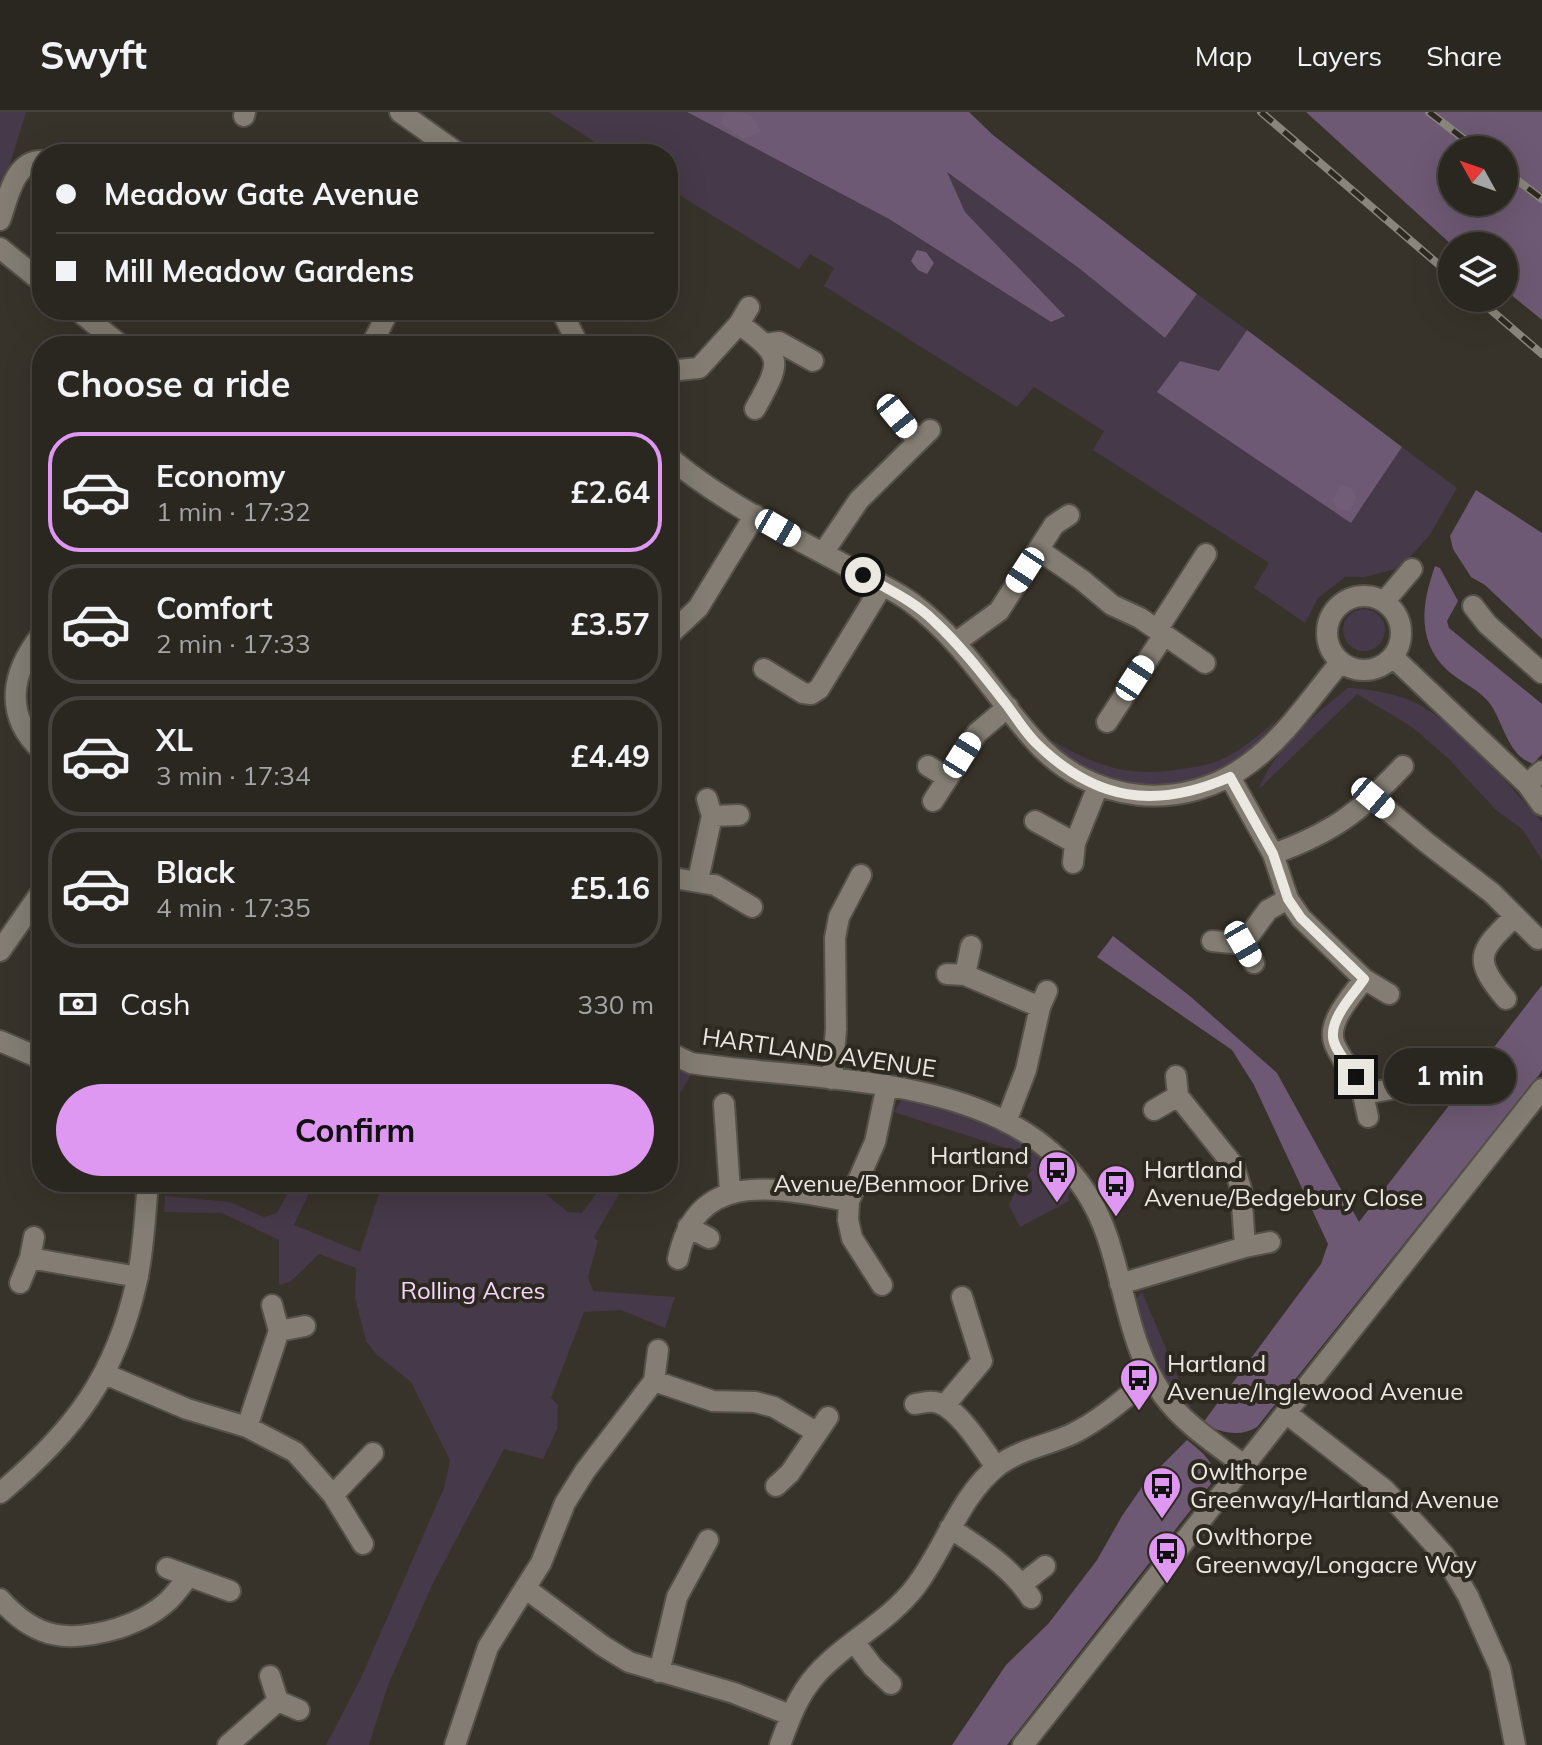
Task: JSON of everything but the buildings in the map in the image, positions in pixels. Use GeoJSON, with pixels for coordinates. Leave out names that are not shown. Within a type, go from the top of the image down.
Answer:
{"type":"FeatureCollection","features":[{"type":"Feature","properties":{"kind":"street"},"geometry":{"type":"LineString","coordinates":[[400,112],[445,144]]}},
{"type":"Feature","properties":{"kind":"street"},"geometry":{"type":"LineString","coordinates":[[0,220],[14,181],[32,162]]}},
{"type":"Feature","properties":{"kind":"street"},"geometry":{"type":"LineString","coordinates":[[0,248],[32,274]]}},
{"type":"Feature","properties":{"kind":"street"},"geometry":{"type":"LineString","coordinates":[[678,370],[699,368],[744,316],[766,344],[774,363],[774,375],[755,409]]}},
{"type":"Feature","properties":{"kind":"street"},"geometry":{"type":"LineString","coordinates":[[766,344],[779,342],[813,361]]}},
{"type":"Feature","properties":{"kind":"street"},"geometry":{"type":"LineString","coordinates":[[823,553],[859,500],[924,436],[897,416]]}},
{"type":"Feature","properties":{"kind":"street"},"geometry":{"type":"LineString","coordinates":[[678,464],[755,515],[910,601],[955,643],[1034,741],[1065,768],[1098,786],[1123,794],[1149,797],[1181,795],[1230,777],[1254,760],[1289,724],[1340,663]]}},
{"type":"Feature","properties":{"kind":"street"},"geometry":{"type":"LineString","coordinates":[[678,627],[698,608],[755,515]]}},
{"type":"Feature","properties":{"kind":"street"},"geometry":{"type":"LineString","coordinates":[[955,643],[999,611],[1054,525],[1069,515]]}},
{"type":"Feature","properties":{"kind":"street"},"geometry":{"type":"LineString","coordinates":[[1039,550],[1082,580],[1097,595],[1205,663]]}},
{"type":"Feature","properties":{"kind":"street"},"geometry":{"type":"LineString","coordinates":[[1107,722],[1206,554]]}},
{"type":"Feature","properties":{"kind":"street"},"geometry":{"type":"LineString","coordinates":[[1384,602],[1412,569]]}},
{"type":"Feature","properties":{"kind":"street"},"geometry":{"type":"LineString","coordinates":[[764,669],[803,693],[811,694],[819,689],[882,586]]}},
{"type":"Feature","properties":{"kind":"street"},"geometry":{"type":"LineString","coordinates":[[1363,596],[1384,602],[1399,621],[1401,634],[1393,657],[1373,670],[1361,671],[1340,663],[1327,644],[1328,621],[1333,611],[1351,598],[1363,596]]}},
{"type":"Feature","properties":{"kind":"street"},"geometry":{"type":"LineString","coordinates":[[1473,606],[1487,624],[1542,673]]}},
{"type":"Feature","properties":{"kind":"street"},"geometry":{"type":"LineString","coordinates":[[32,649],[21,666],[15,686],[22,725],[32,738]]}},
{"type":"Feature","properties":{"kind":"street"},"geometry":{"type":"LineString","coordinates":[[1393,657],[1534,778],[1542,805]]}},
{"type":"Feature","properties":{"kind":"street"},"geometry":{"type":"LineString","coordinates":[[933,801],[977,733],[1008,707]]}},
{"type":"Feature","properties":{"kind":"street"},"geometry":{"type":"LineString","coordinates":[[928,766],[948,778]]}},
{"type":"Feature","properties":{"kind":"street"},"geometry":{"type":"LineString","coordinates":[[1273,854],[1329,831],[1373,798],[1403,766]]}},
{"type":"Feature","properties":{"kind":"street"},"geometry":{"type":"LineString","coordinates":[[1230,777],[1273,854],[1288,899],[1301,918],[1364,979],[1389,994]]}},
{"type":"Feature","properties":{"kind":"street"},"geometry":{"type":"LineString","coordinates":[[1035,821],[1074,853],[1098,786]]}},
{"type":"Feature","properties":{"kind":"street"},"geometry":{"type":"LineString","coordinates":[[1373,798],[1481,884],[1538,939]]}},
{"type":"Feature","properties":{"kind":"street"},"geometry":{"type":"LineString","coordinates":[[698,880],[710,808],[739,815]]}},
{"type":"Feature","properties":{"kind":"street"},"geometry":{"type":"LineString","coordinates":[[832,1079],[836,1029],[835,938],[839,917],[861,875]]}},
{"type":"Feature","properties":{"kind":"street"},"geometry":{"type":"LineString","coordinates":[[678,878],[715,885],[752,907]]}},
{"type":"Feature","properties":{"kind":"street"},"geometry":{"type":"LineString","coordinates":[[1243,944],[1268,910],[1288,899]]}},
{"type":"Feature","properties":{"kind":"street"},"geometry":{"type":"LineString","coordinates":[[0,951],[6,926],[32,901]]}},
{"type":"Feature","properties":{"kind":"street"},"geometry":{"type":"LineString","coordinates":[[1506,999],[1484,968],[1483,953],[1487,944],[1515,916]]}},
{"type":"Feature","properties":{"kind":"street"},"geometry":{"type":"LineString","coordinates":[[1212,941],[1243,944]]}},
{"type":"Feature","properties":{"kind":"street"},"geometry":{"type":"LineString","coordinates":[[1243,944],[1254,963]]}},
{"type":"Feature","properties":{"kind":"street"},"geometry":{"type":"LineString","coordinates":[[971,946],[956,974],[1043,999],[1026,1070],[1006,1122]]}},
{"type":"Feature","properties":{"kind":"street"},"geometry":{"type":"LineString","coordinates":[[1364,979],[1324,1040],[1335,1046],[1356,1077],[1368,1117]]}},
{"type":"Feature","properties":{"kind":"street"},"geometry":{"type":"LineString","coordinates":[[0,1041],[32,1055]]}},
{"type":"Feature","properties":{"kind":"street","name":"HARTLAND AVENUE"},"geometry":{"type":"LineString","coordinates":[[678,1057],[691,1063],[887,1085],[942,1097],[1006,1122],[1047,1149],[1087,1196],[1107,1236],[1140,1352],[1151,1377],[1183,1418],[1245,1466]]}},
{"type":"Feature","properties":{"kind":"street"},"geometry":{"type":"LineString","coordinates":[[882,1285],[852,1238],[848,1220],[849,1201],[875,1142],[887,1085]]}},
{"type":"Feature","properties":{"kind":"street"},"geometry":{"type":"LineString","coordinates":[[1154,1110],[1177,1086],[1234,1166],[1241,1189],[1245,1247]]}},
{"type":"Feature","properties":{"kind":"street"},"geometry":{"type":"LineString","coordinates":[[1363,1094],[1398,1088]]}},
{"type":"Feature","properties":{"kind":"street"},"geometry":{"type":"LineString","coordinates":[[1023,1745],[1542,1089]]}},
{"type":"Feature","properties":{"kind":"street"},"geometry":{"type":"LineString","coordinates":[[724,1104],[730,1192]]}},
{"type":"Feature","properties":{"kind":"street"},"geometry":{"type":"LineString","coordinates":[[678,1259],[682,1239],[697,1213],[712,1200],[730,1192],[755,1189],[783,1191],[849,1201]]}},
{"type":"Feature","properties":{"kind":"street"},"geometry":{"type":"LineString","coordinates":[[3,1484],[68,1429],[105,1374],[119,1343],[138,1277],[147,1192]]}},
{"type":"Feature","properties":{"kind":"street"},"geometry":{"type":"LineString","coordinates":[[688,1227],[709,1238]]}},
{"type":"Feature","properties":{"kind":"street"},"geometry":{"type":"LineString","coordinates":[[1120,1284],[1270,1242]]}},
{"type":"Feature","properties":{"kind":"street"},"geometry":{"type":"LineString","coordinates":[[20,1283],[32,1248],[138,1277]]}},
{"type":"Feature","properties":{"kind":"street"},"geometry":{"type":"LineString","coordinates":[[945,1405],[982,1361],[962,1297]]}},
{"type":"Feature","properties":{"kind":"street"},"geometry":{"type":"LineString","coordinates":[[247,1427],[279,1331],[272,1305]]}},
{"type":"Feature","properties":{"kind":"street"},"geometry":{"type":"LineString","coordinates":[[279,1331],[305,1326]]}},
{"type":"Feature","properties":{"kind":"street"},"geometry":{"type":"LineString","coordinates":[[459,1743],[488,1647],[541,1563],[565,1503],[585,1471],[654,1381],[658,1350]]}},
{"type":"Feature","properties":{"kind":"street"},"geometry":{"type":"LineString","coordinates":[[105,1374],[187,1409],[247,1427],[295,1452],[333,1495],[363,1544]]}},
{"type":"Feature","properties":{"kind":"street"},"geometry":{"type":"LineString","coordinates":[[780,1745],[790,1715],[804,1689],[817,1673],[910,1593],[976,1489],[996,1467],[1012,1456],[1089,1424],[1151,1377]]}},
{"type":"Feature","properties":{"kind":"street"},"geometry":{"type":"LineString","coordinates":[[654,1381],[713,1401],[755,1402],[822,1424],[790,1473],[776,1486]]}},
{"type":"Feature","properties":{"kind":"street"},"geometry":{"type":"LineString","coordinates":[[915,1404],[932,1401],[945,1405],[973,1434],[996,1467]]}},
{"type":"Feature","properties":{"kind":"street"},"geometry":{"type":"LineString","coordinates":[[1286,1413],[1385,1490],[1444,1555],[1468,1596],[1500,1668],[1515,1745]]}},
{"type":"Feature","properties":{"kind":"street"},"geometry":{"type":"LineString","coordinates":[[333,1495],[373,1453]]}},
{"type":"Feature","properties":{"kind":"street"},"geometry":{"type":"LineString","coordinates":[[950,1528],[988,1552],[1026,1591],[1045,1566]]}},
{"type":"Feature","properties":{"kind":"street"},"geometry":{"type":"LineString","coordinates":[[659,1672],[677,1597],[708,1540]]}},
{"type":"Feature","properties":{"kind":"street"},"geometry":{"type":"LineString","coordinates":[[693,1566],[712,1575]]}},
{"type":"Feature","properties":{"kind":"street"},"geometry":{"type":"LineString","coordinates":[[167,1568],[230,1591]]}},
{"type":"Feature","properties":{"kind":"street"},"geometry":{"type":"LineString","coordinates":[[0,1599],[28,1624],[48,1633],[89,1637],[149,1616],[169,1601],[188,1577]]}},
{"type":"Feature","properties":{"kind":"street"},"geometry":{"type":"LineString","coordinates":[[525,1588],[629,1662],[734,1693],[790,1715]]}},
{"type":"Feature","properties":{"kind":"street"},"geometry":{"type":"LineString","coordinates":[[855,1643],[891,1684]]}},
{"type":"Feature","properties":{"kind":"street"},"geometry":{"type":"LineString","coordinates":[[270,1676],[278,1701],[299,1710]]}},
{"type":"Feature","properties":{"kind":"street"},"geometry":{"type":"LineString","coordinates":[[228,1745],[278,1701]]}},
{"type":"Feature","properties":{"kind":"green space"},"geometry":{"type":"Polygon","coordinates":[[[0,112],[26,112],[0,196],[0,112]]]}},
{"type":"Feature","properties":{"kind":"green space"},"geometry":{"type":"Polygon","coordinates":[[[549,112],[687,112],[889,219],[1051,322],[1064,315],[965,212],[946,171],[1080,269],[1165,338],[1197,294],[1247,330],[1219,371],[1352,522],[1402,447],[1457,488],[1429,536],[1400,568],[1364,577],[1345,577],[1318,598],[1305,623],[1254,588],[1269,563],[1093,450],[1104,431],[1034,387],[1017,407],[824,286],[834,268],[810,254],[799,269],[678,194],[678,144],[598,144],[549,112]]]}},
{"type":"Feature","properties":{"kind":"green space"},"geometry":{"type":"Polygon","coordinates":[[[1364,609],[1379,615],[1385,630],[1379,645],[1364,651],[1349,645],[1343,630],[1349,615],[1364,609]]]}},
{"type":"Feature","properties":{"kind":"green space"},"geometry":{"type":"Polygon","coordinates":[[[1348,688],[1379,691],[1409,700],[1462,737],[1542,822],[1542,860],[1522,829],[1496,810],[1447,757],[1412,727],[1357,694],[1259,789],[1285,746],[1348,688]]]}},
{"type":"Feature","properties":{"kind":"green space"},"geometry":{"type":"Polygon","coordinates":[[[1279,717],[1255,745],[1234,763],[1204,778],[1180,784],[1130,784],[1106,778],[1063,754],[1046,737],[1081,756],[1114,768],[1167,771],[1225,758],[1279,717]]]}},
{"type":"Feature","properties":{"kind":"green space"},"geometry":{"type":"Polygon","coordinates":[[[678,1069],[691,1075],[678,1096],[678,1069]]]}},
{"type":"Feature","properties":{"kind":"green space"},"geometry":{"type":"Polygon","coordinates":[[[907,1098],[978,1118],[1018,1139],[1054,1171],[1071,1192],[1069,1201],[1020,1227],[1009,1205],[1015,1191],[1032,1170],[1006,1148],[894,1112],[900,1102],[907,1098]]]}},
{"type":"Feature","properties":{"kind":"green space","name":"Rolling Acres"},"geometry":{"type":"Polygon","coordinates":[[[289,1192],[310,1192],[294,1225],[360,1252],[380,1192],[543,1192],[568,1212],[582,1213],[598,1192],[620,1192],[594,1237],[598,1241],[588,1277],[593,1291],[675,1297],[665,1328],[621,1310],[584,1312],[551,1398],[558,1405],[557,1429],[543,1459],[504,1449],[432,1585],[388,1685],[369,1745],[326,1745],[360,1680],[444,1488],[450,1460],[411,1382],[376,1354],[366,1341],[355,1297],[356,1268],[319,1254],[290,1282],[279,1285],[279,1240],[222,1213],[164,1212],[165,1196],[230,1202],[264,1217],[277,1213],[289,1192]]]}},
{"type":"Feature","properties":{"kind":"green space"},"geometry":{"type":"Polygon","coordinates":[[[1142,1292],[1191,1407],[1182,1405],[1155,1366],[1137,1304],[1142,1292]]]}},
{"type":"Feature","properties":{"kind":"shaded area"},"geometry":{"type":"Polygon","coordinates":[[[687,112],[969,112],[993,135],[1197,294],[1165,338],[1080,269],[947,172],[965,212],[1065,316],[1051,322],[889,219],[687,112]]]}},
{"type":"Feature","properties":{"kind":"shaded area"},"geometry":{"type":"Polygon","coordinates":[[[725,112],[748,114],[761,132],[743,139],[721,123],[725,112]]]}},
{"type":"Feature","properties":{"kind":"shaded area"},"geometry":{"type":"Polygon","coordinates":[[[1306,112],[1542,112],[1542,320],[1518,300],[1518,232],[1438,232],[1306,112]]]}},
{"type":"Feature","properties":{"kind":"shaded area"},"geometry":{"type":"Polygon","coordinates":[[[917,250],[926,252],[934,263],[927,274],[918,270],[911,261],[917,250]]]}},
{"type":"Feature","properties":{"kind":"shaded area"},"geometry":{"type":"Polygon","coordinates":[[[1247,330],[1402,447],[1351,523],[1157,392],[1180,361],[1219,371],[1247,330]]]}},
{"type":"Feature","properties":{"kind":"shaded area"},"geometry":{"type":"Polygon","coordinates":[[[1341,484],[1352,489],[1356,497],[1350,511],[1337,509],[1333,500],[1341,484]]]}},
{"type":"Feature","properties":{"kind":"shaded area"},"geometry":{"type":"Polygon","coordinates":[[[1476,490],[1542,533],[1542,639],[1485,585],[1471,577],[1453,549],[1450,536],[1476,490]]]}},
{"type":"Feature","properties":{"kind":"shaded area"},"geometry":{"type":"Polygon","coordinates":[[[1435,566],[1440,568],[1458,601],[1447,621],[1449,628],[1542,704],[1542,754],[1533,764],[1512,747],[1487,700],[1447,670],[1430,646],[1424,621],[1435,566]]]}},
{"type":"Feature","properties":{"kind":"shaded area"},"geometry":{"type":"Polygon","coordinates":[[[1113,936],[1191,997],[1277,1073],[1359,1222],[1542,985],[1542,1070],[1539,1075],[1257,1427],[1243,1432],[1223,1431],[1202,1424],[1321,1264],[1328,1244],[1254,1085],[1232,1050],[1097,957],[1113,936]]]}},
{"type":"Feature","properties":{"kind":"shaded area"},"geometry":{"type":"Polygon","coordinates":[[[1187,1440],[1211,1464],[1211,1484],[1007,1745],[952,1745],[1006,1665],[1049,1623],[1097,1560],[1146,1481],[1187,1440]]]}},
{"type":"Feature","properties":{"kind":"railway"},"geometry":{"type":"LineString","coordinates":[[1261,112],[1438,264]]}},
{"type":"Feature","properties":{"kind":"railway"},"geometry":{"type":"LineString","coordinates":[[1429,112],[1460,136]]}},
{"type":"Feature","properties":{"kind":"railway"},"geometry":{"type":"LineString","coordinates":[[1518,181],[1542,199]]}},
{"type":"Feature","properties":{"kind":"railway"},"geometry":{"type":"LineString","coordinates":[[1493,312],[1542,354]]}},
{"type":"Feature","properties":{"kind":"place","name":"Hartland Avenue/Benmoor Drive"},"geometry":{"type":"Point","coordinates":[1057,1204]}},
{"type":"Feature","properties":{"kind":"place","name":"Hartland Avenue/Bedgebury Close"},"geometry":{"type":"Point","coordinates":[1116,1218]}},
{"type":"Feature","properties":{"kind":"place","name":"Hartland Avenue/Inglewood Avenue"},"geometry":{"type":"Point","coordinates":[1139,1412]}},
{"type":"Feature","properties":{"kind":"place","name":"Owlthorpe Greenway/Hartland Avenue"},"geometry":{"type":"Point","coordinates":[1162,1520]}},
{"type":"Feature","properties":{"kind":"place","name":"Owlthorpe Greenway/Longacre Way"},"geometry":{"type":"Point","coordinates":[1167,1585]}},
{"type":"Feature","properties":{"kind":"route"},"geometry":{"type":"LineString","coordinates":[[863,575],[910,601],[933,620],[980,672],[1034,741],[1065,768],[1098,786],[1123,794],[1149,797],[1181,795],[1230,777],[1273,854],[1288,899],[1301,918],[1364,979],[1346,1004],[1332,1035],[1335,1046],[1356,1077]]}}]}
